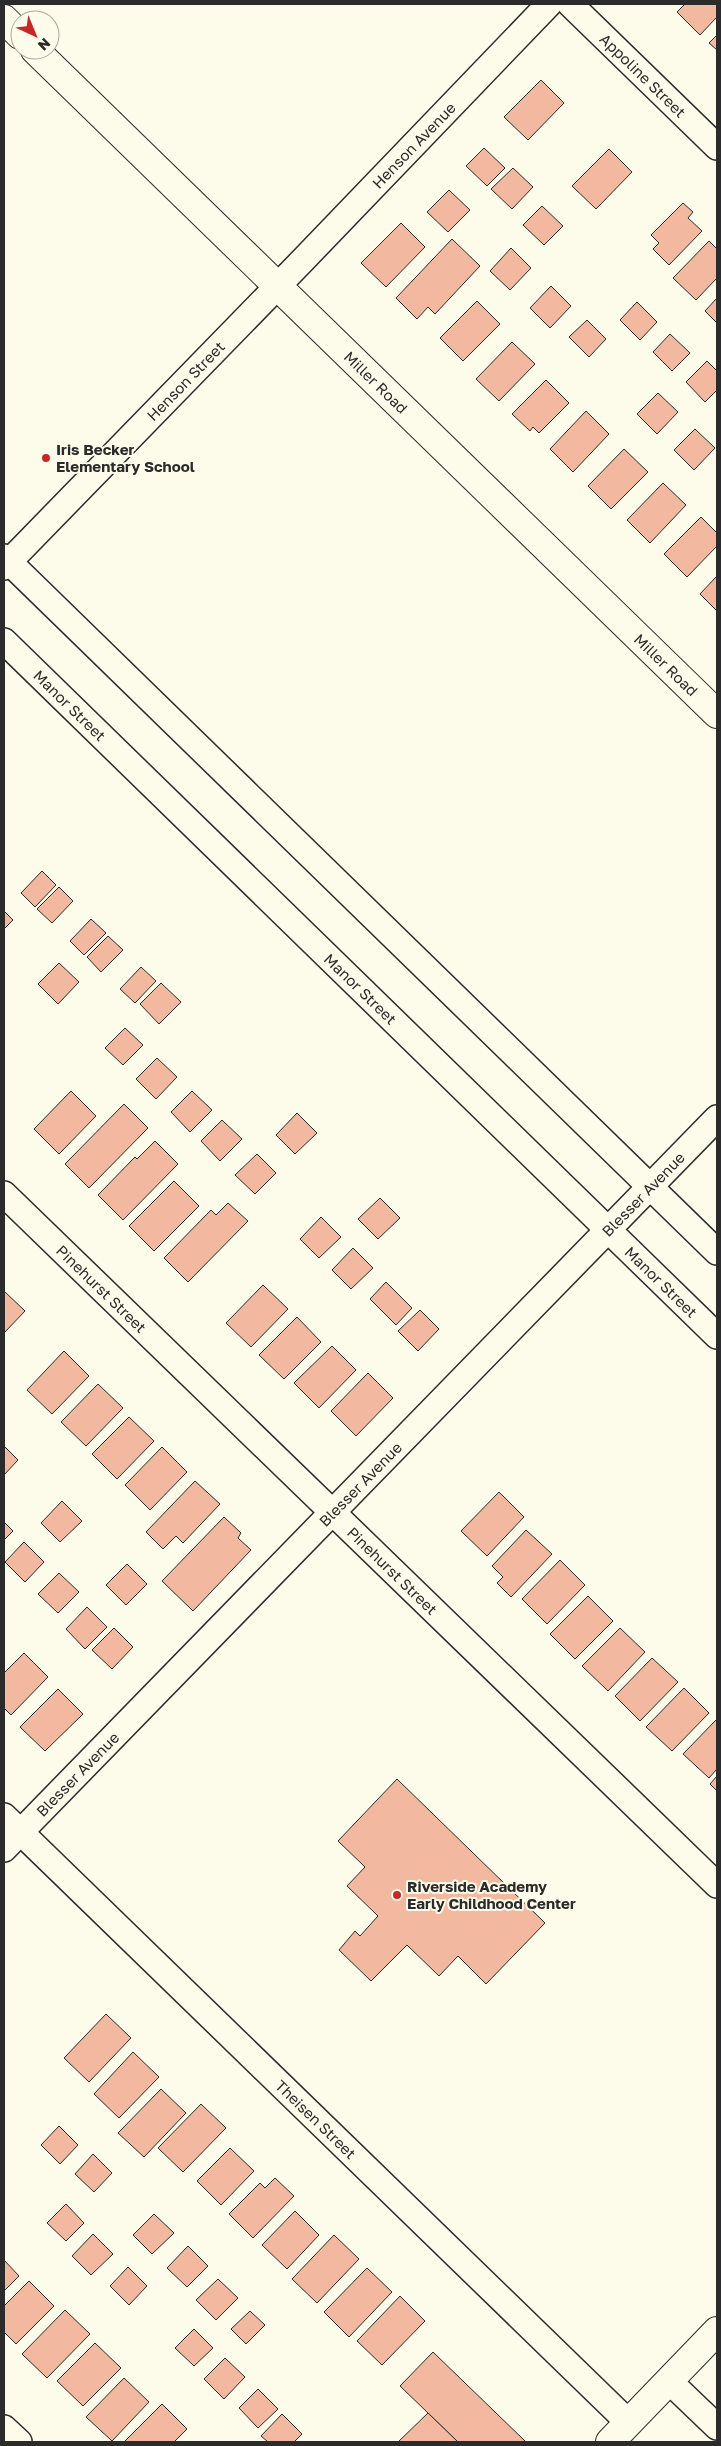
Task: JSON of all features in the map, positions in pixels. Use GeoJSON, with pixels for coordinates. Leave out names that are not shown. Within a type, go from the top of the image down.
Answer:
{"type":"FeatureCollection","features":[{"type":"Feature","properties":{"kind":"street","name":"Henson Avenue"},"geometry":{"type":"LineString","coordinates":[[277,285],[549,4]]}},
{"type":"Feature","properties":{"kind":"street","name":"Appoline Street"},"geometry":{"type":"LineString","coordinates":[[570,4],[717,147]]}},
{"type":"Feature","properties":{"kind":"street","name":"Miller Road"},"geometry":{"type":"LineString","coordinates":[[45,60],[717,714]]}},
{"type":"Feature","properties":{"kind":"street","name":"Henson Street"},"geometry":{"type":"LineString","coordinates":[[5,562],[277,285]]}},
{"type":"Feature","properties":{"kind":"street"},"geometry":{"type":"LineString","coordinates":[[5,562],[717,1252]]}},
{"type":"Feature","properties":{"kind":"street","name":"Manor Street"},"geometry":{"type":"LineString","coordinates":[[4,641],[717,1336]]}},
{"type":"Feature","properties":{"kind":"street","name":"Blesser Avenue"},"geometry":{"type":"LineString","coordinates":[[9,1833],[332,1513],[717,1118]]}},
{"type":"Feature","properties":{"kind":"street","name":"Pinehurst Street"},"geometry":{"type":"LineString","coordinates":[[4,1194],[717,1885]]}},
{"type":"Feature","properties":{"kind":"street","name":"Theisen Street"},"geometry":{"type":"LineString","coordinates":[[9,1833],[629,2423]]}},
{"type":"Feature","properties":{"kind":"street"},"geometry":{"type":"LineString","coordinates":[[610,2442],[717,2331]]}},
{"type":"Feature","properties":{"kind":"street"},"geometry":{"type":"LineString","coordinates":[[669,2381],[717,2427]]}},
{"type":"Feature","properties":{"kind":"street"},"geometry":{"type":"LineString","coordinates":[[4,2428],[18,2442]]}},
{"type":"Feature","properties":{"kind":"building"},"geometry":{"type":"Polygon","coordinates":[[[685,4],[717,4],[717,17],[700,35],[677,12],[685,4]]]}},
{"type":"Feature","properties":{"kind":"building"},"geometry":{"type":"Polygon","coordinates":[[[717,35],[717,50],[709,43],[717,35]]]}},
{"type":"Feature","properties":{"kind":"building"},"geometry":{"type":"Polygon","coordinates":[[[541,80],[564,103],[528,140],[504,117],[541,80]]]}},
{"type":"Feature","properties":{"kind":"building"},"geometry":{"type":"Polygon","coordinates":[[[484,148],[505,168],[487,186],[466,166],[484,148]]]}},
{"type":"Feature","properties":{"kind":"building"},"geometry":{"type":"Polygon","coordinates":[[[609,149],[632,172],[596,209],[572,186],[609,149]]]}},
{"type":"Feature","properties":{"kind":"building"},"geometry":{"type":"Polygon","coordinates":[[[513,168],[533,187],[512,209],[491,189],[513,168]]]}},
{"type":"Feature","properties":{"kind":"building"},"geometry":{"type":"Polygon","coordinates":[[[449,190],[470,210],[448,232],[427,212],[449,190]]]}},
{"type":"Feature","properties":{"kind":"building"},"geometry":{"type":"Polygon","coordinates":[[[683,203],[693,212],[688,218],[702,231],[669,265],[653,249],[659,243],[651,235],[683,203]]]}},
{"type":"Feature","properties":{"kind":"building"},"geometry":{"type":"Polygon","coordinates":[[[542,206],[563,226],[544,245],[523,225],[542,206]]]}},
{"type":"Feature","properties":{"kind":"building"},"geometry":{"type":"Polygon","coordinates":[[[401,223],[425,247],[386,287],[361,263],[401,223]]]}},
{"type":"Feature","properties":{"kind":"building"},"geometry":{"type":"Polygon","coordinates":[[[452,239],[480,266],[435,314],[428,307],[417,319],[396,298],[452,239]]]}},
{"type":"Feature","properties":{"kind":"building"},"geometry":{"type":"Polygon","coordinates":[[[709,241],[717,249],[717,278],[696,300],[673,278],[709,241]]]}},
{"type":"Feature","properties":{"kind":"building"},"geometry":{"type":"Polygon","coordinates":[[[511,248],[531,268],[510,290],[490,271],[511,248]]]}},
{"type":"Feature","properties":{"kind":"building"},"geometry":{"type":"Polygon","coordinates":[[[551,286],[571,306],[550,328],[530,308],[551,286]]]}},
{"type":"Feature","properties":{"kind":"building"},"geometry":{"type":"Polygon","coordinates":[[[717,298],[717,323],[705,311],[717,298]]]}},
{"type":"Feature","properties":{"kind":"building"},"geometry":{"type":"Polygon","coordinates":[[[477,301],[500,324],[463,361],[440,338],[477,301]]]}},
{"type":"Feature","properties":{"kind":"building"},"geometry":{"type":"Polygon","coordinates":[[[637,302],[657,322],[640,340],[620,320],[637,302]]]}},
{"type":"Feature","properties":{"kind":"building"},"geometry":{"type":"Polygon","coordinates":[[[587,320],[606,339],[589,357],[569,337],[587,320]]]}},
{"type":"Feature","properties":{"kind":"building"},"geometry":{"type":"Polygon","coordinates":[[[670,334],[690,353],[672,371],[653,352],[670,334]]]}},
{"type":"Feature","properties":{"kind":"building"},"geometry":{"type":"Polygon","coordinates":[[[512,342],[535,364],[499,401],[476,379],[512,342]]]}},
{"type":"Feature","properties":{"kind":"building"},"geometry":{"type":"Polygon","coordinates":[[[707,361],[717,371],[717,390],[705,402],[686,382],[707,361]]]}},
{"type":"Feature","properties":{"kind":"building"},"geometry":{"type":"Polygon","coordinates":[[[546,380],[569,403],[539,433],[533,427],[530,431],[512,414],[546,380]]]}},
{"type":"Feature","properties":{"kind":"building"},"geometry":{"type":"Polygon","coordinates":[[[658,393],[678,412],[657,434],[637,414],[658,393]]]}},
{"type":"Feature","properties":{"kind":"building"},"geometry":{"type":"Polygon","coordinates":[[[586,411],[609,434],[573,472],[550,449],[586,411]]]}},
{"type":"Feature","properties":{"kind":"building"},"geometry":{"type":"Polygon","coordinates":[[[695,429],[715,448],[694,470],[674,450],[695,429]]]}},
{"type":"Feature","properties":{"kind":"building"},"geometry":{"type":"Polygon","coordinates":[[[624,449],[648,472],[611,509],[588,486],[624,449]]]}},
{"type":"Feature","properties":{"kind":"building"},"geometry":{"type":"Polygon","coordinates":[[[663,483],[686,505],[650,543],[627,520],[663,483]]]}},
{"type":"Feature","properties":{"kind":"building"},"geometry":{"type":"Polygon","coordinates":[[[701,517],[717,533],[717,546],[687,577],[664,554],[701,517]]]}},
{"type":"Feature","properties":{"kind":"building"},"geometry":{"type":"Polygon","coordinates":[[[717,576],[717,611],[700,594],[717,576]]]}},
{"type":"Feature","properties":{"kind":"building"},"geometry":{"type":"Polygon","coordinates":[[[42,871],[56,885],[35,907],[21,893],[42,871]]]}},
{"type":"Feature","properties":{"kind":"building"},"geometry":{"type":"Polygon","coordinates":[[[59,887],[73,901],[52,923],[37,909],[59,887]]]}},
{"type":"Feature","properties":{"kind":"building"},"geometry":{"type":"Polygon","coordinates":[[[4,911],[13,920],[4,929],[4,911]]]}},
{"type":"Feature","properties":{"kind":"building"},"geometry":{"type":"Polygon","coordinates":[[[91,919],[106,933],[84,955],[70,941],[91,919]]]}},
{"type":"Feature","properties":{"kind":"building"},"geometry":{"type":"Polygon","coordinates":[[[108,936],[123,950],[101,972],[87,957],[108,936]]]}},
{"type":"Feature","properties":{"kind":"building"},"geometry":{"type":"Polygon","coordinates":[[[59,963],[79,982],[58,1004],[38,984],[59,963]]]}},
{"type":"Feature","properties":{"kind":"building"},"geometry":{"type":"Polygon","coordinates":[[[141,967],[156,981],[135,1003],[120,989],[141,967]]]}},
{"type":"Feature","properties":{"kind":"building"},"geometry":{"type":"Polygon","coordinates":[[[161,983],[181,1002],[159,1024],[140,1004],[161,983]]]}},
{"type":"Feature","properties":{"kind":"building"},"geometry":{"type":"Polygon","coordinates":[[[125,1028],[143,1045],[123,1065],[105,1048],[125,1028]]]}},
{"type":"Feature","properties":{"kind":"building"},"geometry":{"type":"Polygon","coordinates":[[[157,1058],[177,1077],[156,1099],[136,1079],[157,1058]]]}},
{"type":"Feature","properties":{"kind":"building"},"geometry":{"type":"Polygon","coordinates":[[[71,1091],[96,1116],[59,1154],[34,1129],[71,1091]]]}},
{"type":"Feature","properties":{"kind":"building"},"geometry":{"type":"Polygon","coordinates":[[[192,1091],[212,1110],[190,1132],[171,1112],[192,1091]]]}},
{"type":"Feature","properties":{"kind":"building"},"geometry":{"type":"Polygon","coordinates":[[[124,1104],[148,1128],[89,1188],[65,1164],[124,1104]]]}},
{"type":"Feature","properties":{"kind":"building"},"geometry":{"type":"Polygon","coordinates":[[[297,1113],[317,1133],[295,1154],[276,1135],[297,1113]]]}},
{"type":"Feature","properties":{"kind":"building"},"geometry":{"type":"Polygon","coordinates":[[[222,1120],[242,1139],[220,1161],[201,1141],[222,1120]]]}},
{"type":"Feature","properties":{"kind":"building"},"geometry":{"type":"Polygon","coordinates":[[[155,1141],[178,1164],[123,1220],[98,1195],[135,1157],[137,1159],[155,1141]]]}},
{"type":"Feature","properties":{"kind":"building"},"geometry":{"type":"Polygon","coordinates":[[[257,1154],[276,1173],[255,1194],[235,1175],[257,1154]]]}},
{"type":"Feature","properties":{"kind":"building"},"geometry":{"type":"Polygon","coordinates":[[[174,1181],[199,1206],[154,1251],[129,1226],[174,1181]]]}},
{"type":"Feature","properties":{"kind":"building"},"geometry":{"type":"Polygon","coordinates":[[[380,1198],[400,1218],[378,1239],[358,1219],[380,1198]]]}},
{"type":"Feature","properties":{"kind":"building"},"geometry":{"type":"Polygon","coordinates":[[[228,1203],[248,1221],[188,1282],[164,1258],[211,1210],[216,1215],[228,1203]]]}},
{"type":"Feature","properties":{"kind":"building"},"geometry":{"type":"Polygon","coordinates":[[[321,1217],[341,1237],[319,1258],[300,1239],[321,1217]]]}},
{"type":"Feature","properties":{"kind":"building"},"geometry":{"type":"Polygon","coordinates":[[[353,1248],[373,1268],[351,1289],[332,1270],[353,1248]]]}},
{"type":"Feature","properties":{"kind":"building"},"geometry":{"type":"Polygon","coordinates":[[[386,1282],[412,1308],[396,1325],[370,1299],[386,1282]]]}},
{"type":"Feature","properties":{"kind":"building"},"geometry":{"type":"Polygon","coordinates":[[[263,1285],[288,1309],[251,1347],[226,1323],[263,1285]]]}},
{"type":"Feature","properties":{"kind":"building"},"geometry":{"type":"Polygon","coordinates":[[[4,1291],[25,1311],[4,1333],[4,1291]]]}},
{"type":"Feature","properties":{"kind":"building"},"geometry":{"type":"Polygon","coordinates":[[[420,1310],[439,1329],[418,1351],[398,1331],[420,1310]]]}},
{"type":"Feature","properties":{"kind":"building"},"geometry":{"type":"Polygon","coordinates":[[[297,1317],[321,1342],[284,1379],[259,1355],[297,1317]]]}},
{"type":"Feature","properties":{"kind":"building"},"geometry":{"type":"Polygon","coordinates":[[[332,1346],[356,1370],[319,1408],[294,1383],[332,1346]]]}},
{"type":"Feature","properties":{"kind":"building"},"geometry":{"type":"Polygon","coordinates":[[[64,1351],[89,1376],[52,1414],[27,1390],[64,1351]]]}},
{"type":"Feature","properties":{"kind":"building"},"geometry":{"type":"Polygon","coordinates":[[[368,1373],[393,1398],[356,1436],[331,1411],[368,1373]]]}},
{"type":"Feature","properties":{"kind":"building"},"geometry":{"type":"Polygon","coordinates":[[[98,1384],[123,1408],[86,1446],[61,1422],[98,1384]]]}},
{"type":"Feature","properties":{"kind":"building"},"geometry":{"type":"Polygon","coordinates":[[[129,1417],[154,1441],[117,1479],[92,1454],[129,1417]]]}},
{"type":"Feature","properties":{"kind":"building"},"geometry":{"type":"Polygon","coordinates":[[[4,1446],[18,1460],[4,1475],[4,1446]]]}},
{"type":"Feature","properties":{"kind":"building"},"geometry":{"type":"Polygon","coordinates":[[[162,1447],[187,1472],[150,1510],[125,1485],[162,1447]]]}},
{"type":"Feature","properties":{"kind":"building"},"geometry":{"type":"Polygon","coordinates":[[[195,1481],[220,1504],[183,1543],[176,1536],[163,1549],[146,1532],[195,1481]]]}},
{"type":"Feature","properties":{"kind":"building"},"geometry":{"type":"Polygon","coordinates":[[[499,1492],[524,1517],[487,1556],[461,1531],[499,1492]]]}},
{"type":"Feature","properties":{"kind":"building"},"geometry":{"type":"Polygon","coordinates":[[[62,1501],[82,1521],[60,1542],[41,1523],[62,1501]]]}},
{"type":"Feature","properties":{"kind":"building"},"geometry":{"type":"Polygon","coordinates":[[[224,1517],[241,1533],[238,1538],[251,1550],[193,1611],[162,1581],[224,1517]]]}},
{"type":"Feature","properties":{"kind":"building"},"geometry":{"type":"Polygon","coordinates":[[[4,1522],[13,1531],[4,1540],[4,1522]]]}},
{"type":"Feature","properties":{"kind":"building"},"geometry":{"type":"Polygon","coordinates":[[[526,1530],[552,1554],[511,1597],[497,1583],[503,1577],[492,1566],[526,1530]]]}},
{"type":"Feature","properties":{"kind":"building"},"geometry":{"type":"Polygon","coordinates":[[[24,1542],[44,1562],[25,1582],[5,1562],[24,1542]]]}},
{"type":"Feature","properties":{"kind":"building"},"geometry":{"type":"Polygon","coordinates":[[[560,1560],[585,1585],[547,1624],[522,1599],[560,1560]]]}},
{"type":"Feature","properties":{"kind":"building"},"geometry":{"type":"Polygon","coordinates":[[[127,1564],[147,1584],[126,1605],[106,1585],[127,1564]]]}},
{"type":"Feature","properties":{"kind":"building"},"geometry":{"type":"Polygon","coordinates":[[[59,1573],[79,1592],[58,1613],[38,1594],[59,1573]]]}},
{"type":"Feature","properties":{"kind":"building"},"geometry":{"type":"Polygon","coordinates":[[[588,1596],[613,1621],[575,1659],[550,1634],[588,1596]]]}},
{"type":"Feature","properties":{"kind":"building"},"geometry":{"type":"Polygon","coordinates":[[[87,1607],[107,1627],[85,1649],[66,1629],[87,1607]]]}},
{"type":"Feature","properties":{"kind":"building"},"geometry":{"type":"Polygon","coordinates":[[[114,1628],[133,1647],[112,1669],[92,1650],[114,1628]]]}},
{"type":"Feature","properties":{"kind":"building"},"geometry":{"type":"Polygon","coordinates":[[[620,1628],[645,1652],[608,1691],[582,1666],[620,1628]]]}},
{"type":"Feature","properties":{"kind":"building"},"geometry":{"type":"Polygon","coordinates":[[[24,1653],[48,1677],[11,1715],[4,1708],[4,1673],[24,1653]]]}},
{"type":"Feature","properties":{"kind":"building"},"geometry":{"type":"Polygon","coordinates":[[[652,1658],[678,1682],[640,1721],[615,1696],[652,1658]]]}},
{"type":"Feature","properties":{"kind":"building"},"geometry":{"type":"Polygon","coordinates":[[[684,1688],[709,1713],[672,1751],[646,1727],[684,1688]]]}},
{"type":"Feature","properties":{"kind":"building"},"geometry":{"type":"Polygon","coordinates":[[[58,1689],[83,1714],[45,1751],[20,1727],[58,1689]]]}},
{"type":"Feature","properties":{"kind":"building"},"geometry":{"type":"Polygon","coordinates":[[[717,1719],[717,1769],[709,1778],[683,1754],[717,1719]]]}},
{"type":"Feature","properties":{"kind":"building"},"geometry":{"type":"Polygon","coordinates":[[[717,1776],[717,1791],[710,1784],[717,1776]]]}},
{"type":"Feature","properties":{"kind":"building"},"geometry":{"type":"Polygon","coordinates":[[[397,1779],[545,1923],[486,1984],[458,1956],[439,1976],[407,1945],[371,1981],[339,1950],[355,1931],[360,1936],[378,1916],[347,1886],[365,1867],[338,1841],[397,1779]]]}},
{"type":"Feature","properties":{"kind":"building"},"geometry":{"type":"Polygon","coordinates":[[[106,2014],[131,2038],[89,2082],[64,2058],[106,2014]]]}},
{"type":"Feature","properties":{"kind":"building"},"geometry":{"type":"Polygon","coordinates":[[[133,2052],[159,2077],[119,2118],[94,2094],[133,2052]]]}},
{"type":"Feature","properties":{"kind":"building"},"geometry":{"type":"Polygon","coordinates":[[[161,2089],[186,2113],[144,2157],[118,2133],[161,2089]]]}},
{"type":"Feature","properties":{"kind":"building"},"geometry":{"type":"Polygon","coordinates":[[[201,2104],[226,2128],[183,2172],[158,2148],[201,2104]]]}},
{"type":"Feature","properties":{"kind":"building"},"geometry":{"type":"Polygon","coordinates":[[[59,2126],[78,2145],[60,2164],[41,2145],[59,2126]]]}},
{"type":"Feature","properties":{"kind":"building"},"geometry":{"type":"Polygon","coordinates":[[[230,2148],[254,2171],[221,2205],[197,2181],[230,2148]]]}},
{"type":"Feature","properties":{"kind":"building"},"geometry":{"type":"Polygon","coordinates":[[[93,2154],[112,2173],[94,2192],[75,2174],[93,2154]]]}},
{"type":"Feature","properties":{"kind":"building"},"geometry":{"type":"Polygon","coordinates":[[[275,2178],[294,2196],[253,2238],[229,2214],[260,2183],[265,2188],[275,2178]]]}},
{"type":"Feature","properties":{"kind":"building"},"geometry":{"type":"Polygon","coordinates":[[[66,2204],[84,2223],[66,2241],[47,2223],[66,2204]]]}},
{"type":"Feature","properties":{"kind":"building"},"geometry":{"type":"Polygon","coordinates":[[[295,2211],[319,2235],[287,2269],[262,2245],[295,2211]]]}},
{"type":"Feature","properties":{"kind":"building"},"geometry":{"type":"Polygon","coordinates":[[[154,2214],[174,2233],[152,2254],[133,2235],[154,2214]]]}},
{"type":"Feature","properties":{"kind":"building"},"geometry":{"type":"Polygon","coordinates":[[[93,2234],[113,2254],[91,2275],[72,2256],[93,2234]]]}},
{"type":"Feature","properties":{"kind":"building"},"geometry":{"type":"Polygon","coordinates":[[[334,2235],[359,2259],[317,2303],[292,2279],[334,2235]]]}},
{"type":"Feature","properties":{"kind":"building"},"geometry":{"type":"Polygon","coordinates":[[[188,2246],[208,2266],[187,2287],[167,2268],[188,2246]]]}},
{"type":"Feature","properties":{"kind":"building"},"geometry":{"type":"Polygon","coordinates":[[[4,2260],[19,2276],[4,2291],[4,2260]]]}},
{"type":"Feature","properties":{"kind":"building"},"geometry":{"type":"Polygon","coordinates":[[[128,2267],[147,2286],[129,2305],[110,2286],[128,2267]]]}},
{"type":"Feature","properties":{"kind":"building"},"geometry":{"type":"Polygon","coordinates":[[[367,2268],[392,2292],[349,2337],[324,2312],[367,2268]]]}},
{"type":"Feature","properties":{"kind":"building"},"geometry":{"type":"Polygon","coordinates":[[[218,2279],[238,2298],[216,2320],[196,2300],[218,2279]]]}},
{"type":"Feature","properties":{"kind":"building"},"geometry":{"type":"Polygon","coordinates":[[[29,2281],[54,2306],[16,2344],[4,2332],[4,2306],[29,2281]]]}},
{"type":"Feature","properties":{"kind":"building"},"geometry":{"type":"Polygon","coordinates":[[[400,2296],[425,2321],[382,2365],[357,2341],[400,2296]]]}},
{"type":"Feature","properties":{"kind":"building"},"geometry":{"type":"Polygon","coordinates":[[[65,2310],[90,2334],[47,2378],[22,2354],[65,2310]]]}},
{"type":"Feature","properties":{"kind":"building"},"geometry":{"type":"Polygon","coordinates":[[[250,2311],[265,2325],[246,2344],[231,2329],[250,2311]]]}},
{"type":"Feature","properties":{"kind":"building"},"geometry":{"type":"Polygon","coordinates":[[[194,2329],[213,2348],[194,2366],[175,2348],[194,2329]]]}},
{"type":"Feature","properties":{"kind":"building"},"geometry":{"type":"Polygon","coordinates":[[[95,2343],[121,2368],[83,2406],[57,2381],[95,2343]]]}},
{"type":"Feature","properties":{"kind":"building"},"geometry":{"type":"Polygon","coordinates":[[[433,2352],[525,2441],[458,2442],[400,2386],[433,2352]]]}},
{"type":"Feature","properties":{"kind":"building"},"geometry":{"type":"Polygon","coordinates":[[[225,2358],[245,2377],[224,2399],[204,2379],[225,2358]]]}},
{"type":"Feature","properties":{"kind":"building"},"geometry":{"type":"Polygon","coordinates":[[[124,2378],[149,2402],[112,2441],[86,2417],[124,2378]]]}},
{"type":"Feature","properties":{"kind":"building"},"geometry":{"type":"Polygon","coordinates":[[[258,2389],[278,2409],[258,2428],[239,2408],[258,2389]]]}},
{"type":"Feature","properties":{"kind":"building"},"geometry":{"type":"Polygon","coordinates":[[[162,2404],[187,2429],[174,2442],[124,2442],[162,2404]]]}},
{"type":"Feature","properties":{"kind":"building"},"geometry":{"type":"Polygon","coordinates":[[[428,2413],[458,2442],[398,2442],[428,2413]]]}},
{"type":"Feature","properties":{"kind":"building"},"geometry":{"type":"Polygon","coordinates":[[[282,2414],[302,2434],[294,2442],[268,2442],[261,2436],[282,2414]]]}},
{"type":"Feature","properties":{"kind":"place","name":"Iris Becker Elementary School"},"geometry":{"type":"Point","coordinates":[46,458]}},
{"type":"Feature","properties":{"kind":"place","name":"Riverside Academy Early Childhood Center"},"geometry":{"type":"Point","coordinates":[397,1895]}}]}
